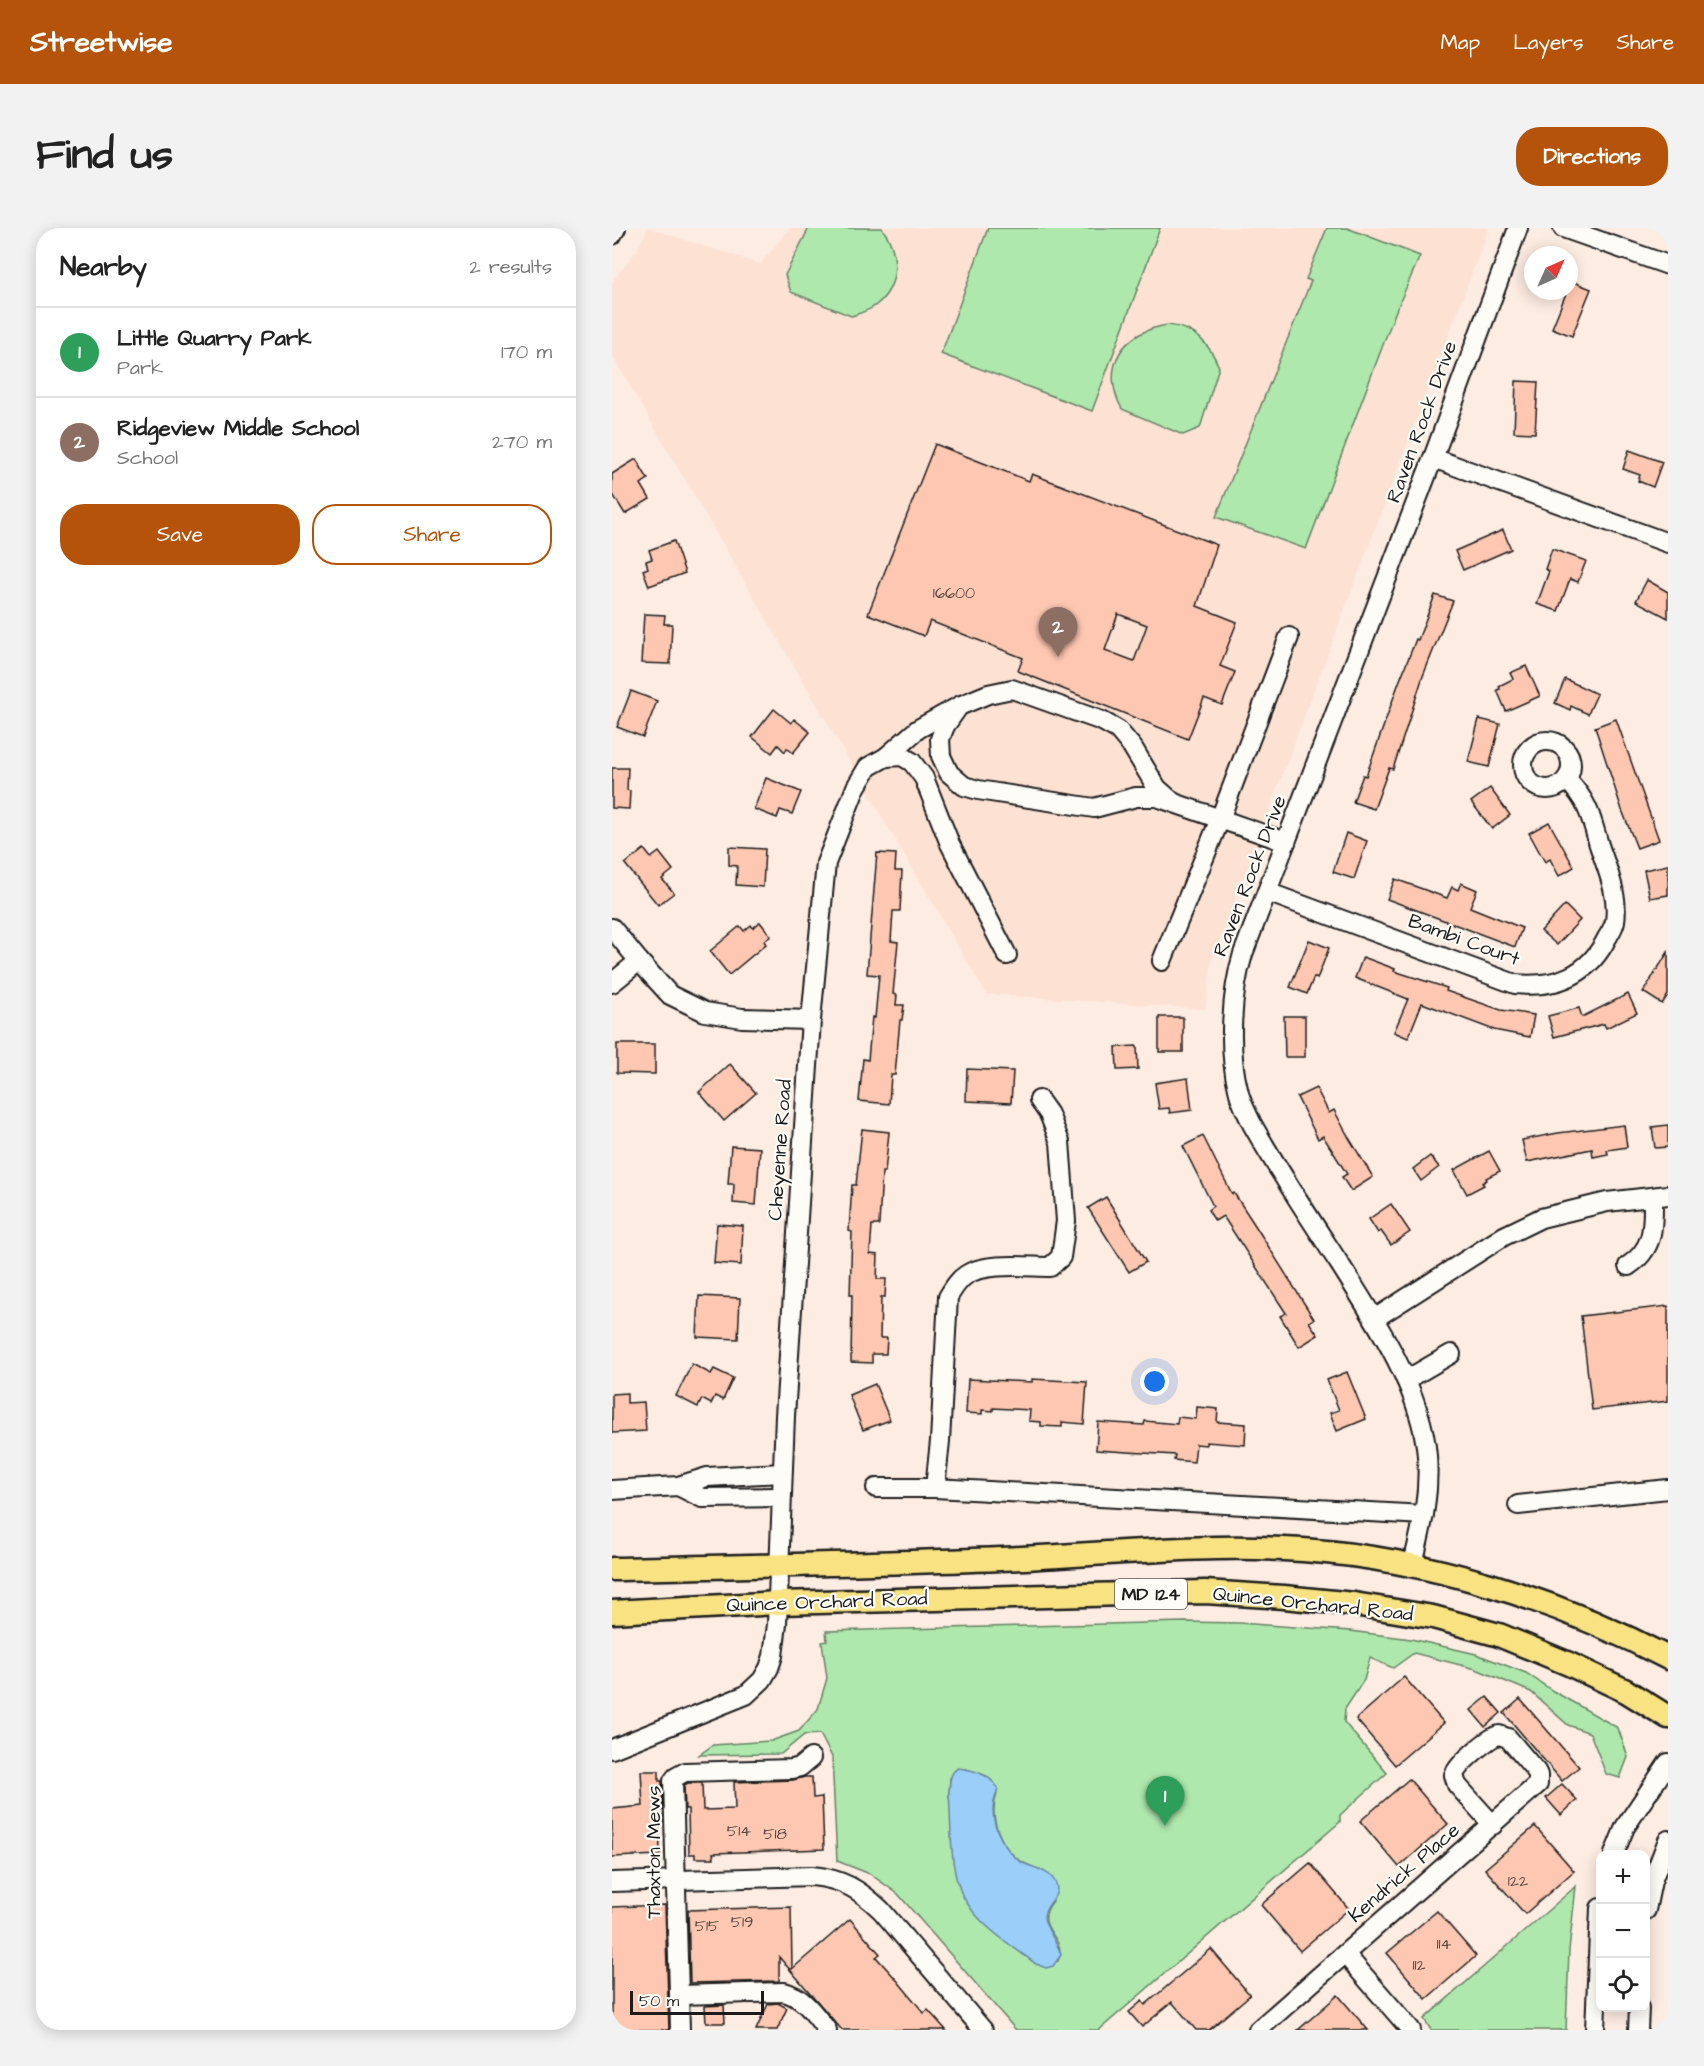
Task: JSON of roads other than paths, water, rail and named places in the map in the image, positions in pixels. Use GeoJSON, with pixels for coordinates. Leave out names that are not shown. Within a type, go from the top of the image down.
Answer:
{"type":"FeatureCollection","features":[{"type":"Feature","properties":{"kind":"main road","name":"Quince Orchard Road"},"geometry":{"type":"LineString","coordinates":[[612,1569],[1002,1559],[1176,1549],[1305,1550],[1413,1564],[1507,1590],[1626,1636],[1668,1658]]}},
{"type":"Feature","properties":{"kind":"main road","name":"Quince Orchard Road"},"geometry":{"type":"LineString","coordinates":[[612,1612],[779,1603],[1205,1592],[1284,1597],[1354,1604],[1433,1617],[1499,1635],[1626,1691],[1668,1717]]}},
{"type":"Feature","properties":{"kind":"street"},"geometry":{"type":"LineString","coordinates":[[612,235],[616,228]]}},
{"type":"Feature","properties":{"kind":"street","name":"Raven Rock Drive"},"geometry":{"type":"LineString","coordinates":[[1413,1564],[1426,1506],[1427,1455],[1418,1411],[1406,1380],[1374,1319],[1252,1124],[1238,1090],[1234,1064],[1232,1006],[1243,954],[1433,458],[1518,228]]}},
{"type":"Feature","properties":{"kind":"street"},"geometry":{"type":"LineString","coordinates":[[1563,228],[1668,265]]}},
{"type":"Feature","properties":{"kind":"street"},"geometry":{"type":"LineString","coordinates":[[1433,458],[1668,543]]}},
{"type":"Feature","properties":{"kind":"street"},"geometry":{"type":"LineString","coordinates":[[1162,961],[1220,819],[1289,638]]}},
{"type":"Feature","properties":{"kind":"street","name":"Cheyenne Road"},"geometry":{"type":"LineString","coordinates":[[612,1749],[746,1695],[762,1680],[773,1656],[779,1603],[782,1473],[811,1020],[826,863],[856,787],[868,767],[886,757],[918,729],[959,706],[988,694],[1012,689],[1102,721],[1118,730],[1133,748],[1157,788],[1174,803]]}},
{"type":"Feature","properties":{"kind":"street"},"geometry":{"type":"LineString","coordinates":[[959,706],[945,726],[940,739],[941,756],[949,773],[964,786],[1094,808],[1136,797],[1157,798],[1286,842]]}},
{"type":"Feature","properties":{"kind":"street"},"geometry":{"type":"LineString","coordinates":[[886,757],[902,756],[912,762],[924,778],[950,844],[1007,955]]}},
{"type":"Feature","properties":{"kind":"street","name":"Bambi Court"},"geometry":{"type":"LineString","coordinates":[[1267,892],[1515,984],[1533,986],[1568,979],[1586,968],[1601,950],[1615,922],[1614,891],[1586,803],[1567,780]]}},
{"type":"Feature","properties":{"kind":"street"},"geometry":{"type":"LineString","coordinates":[[612,928],[670,995],[705,1012],[742,1018],[811,1020]]}},
{"type":"Feature","properties":{"kind":"street"},"geometry":{"type":"LineString","coordinates":[[612,983],[639,961]]}},
{"type":"Feature","properties":{"kind":"street"},"geometry":{"type":"LineString","coordinates":[[935,1488],[948,1297],[966,1275],[982,1268],[1050,1267],[1061,1257],[1066,1221],[1060,1142],[1049,1114],[1038,1100]]}},
{"type":"Feature","properties":{"kind":"street"},"geometry":{"type":"LineString","coordinates":[[1374,1319],[1504,1236],[1541,1218],[1608,1202],[1660,1196],[1649,1240],[1638,1259],[1628,1266]]}},
{"type":"Feature","properties":{"kind":"street"},"geometry":{"type":"LineString","coordinates":[[1406,1380],[1451,1354]]}},
{"type":"Feature","properties":{"kind":"street"},"geometry":{"type":"LineString","coordinates":[[612,1490],[678,1486],[707,1477],[782,1473]]}},
{"type":"Feature","properties":{"kind":"street"},"geometry":{"type":"LineString","coordinates":[[678,1486],[702,1498],[781,1497]]}},
{"type":"Feature","properties":{"kind":"street"},"geometry":{"type":"LineString","coordinates":[[876,1488],[935,1488],[1424,1515]]}},
{"type":"Feature","properties":{"kind":"street"},"geometry":{"type":"LineString","coordinates":[[1518,1505],[1668,1488]]}},
{"type":"Feature","properties":{"kind":"street","name":"Kendrick Place"},"geometry":{"type":"LineString","coordinates":[[1258,2030],[1493,1825],[1535,1788],[1539,1780],[1536,1771],[1508,1738],[1499,1735],[1492,1737],[1458,1767],[1454,1775],[1457,1785],[1493,1825]]}},
{"type":"Feature","properties":{"kind":"street","name":"Thaxton Mews"},"geometry":{"type":"LineString","coordinates":[[680,2030],[672,1787],[676,1777],[685,1772],[788,1770],[800,1767],[811,1758]]}},
{"type":"Feature","properties":{"kind":"street"},"geometry":{"type":"LineString","coordinates":[[1616,1850],[1625,1827],[1668,1763]]}},
{"type":"Feature","properties":{"kind":"street"},"geometry":{"type":"LineString","coordinates":[[1647,1904],[1652,1881],[1668,1840]]}},
{"type":"Feature","properties":{"kind":"street"},"geometry":{"type":"LineString","coordinates":[[612,1882],[812,1876],[831,1878],[866,1896],[881,1910],[983,2030]]}},
{"type":"Feature","properties":{"kind":"street"},"geometry":{"type":"LineString","coordinates":[[1345,1954],[1410,2030]]}},
{"type":"Feature","properties":{"kind":"street"},"geometry":{"type":"LineString","coordinates":[[1595,2030],[1598,1958]]}},
{"type":"Feature","properties":{"kind":"street"},"geometry":{"type":"LineString","coordinates":[[679,1995],[784,1992],[797,1996],[803,2001],[827,2030]]}},
{"type":"Feature","properties":{"kind":"street"},"geometry":{"type":"LineString","coordinates":[[1638,2030],[1639,2012]]}},
{"type":"Feature","properties":{"kind":"water"},"geometry":{"type":"Polygon","coordinates":[[[958,1768],[981,1774],[994,1783],[998,1788],[993,1810],[995,1825],[1001,1839],[1015,1858],[1046,1872],[1054,1879],[1056,1893],[1044,1917],[1061,1955],[1053,1966],[1046,1968],[1036,1964],[1001,1938],[969,1907],[962,1895],[953,1861],[949,1793],[951,1775],[958,1768]]]}},
{"type":"Feature","properties":{"kind":"place","name":"Ridgeview Middle School"},"geometry":{"type":"Point","coordinates":[1058,657]}},
{"type":"Feature","properties":{"kind":"place","name":"Little Quarry Park"},"geometry":{"type":"Point","coordinates":[1165,1826]}}]}
